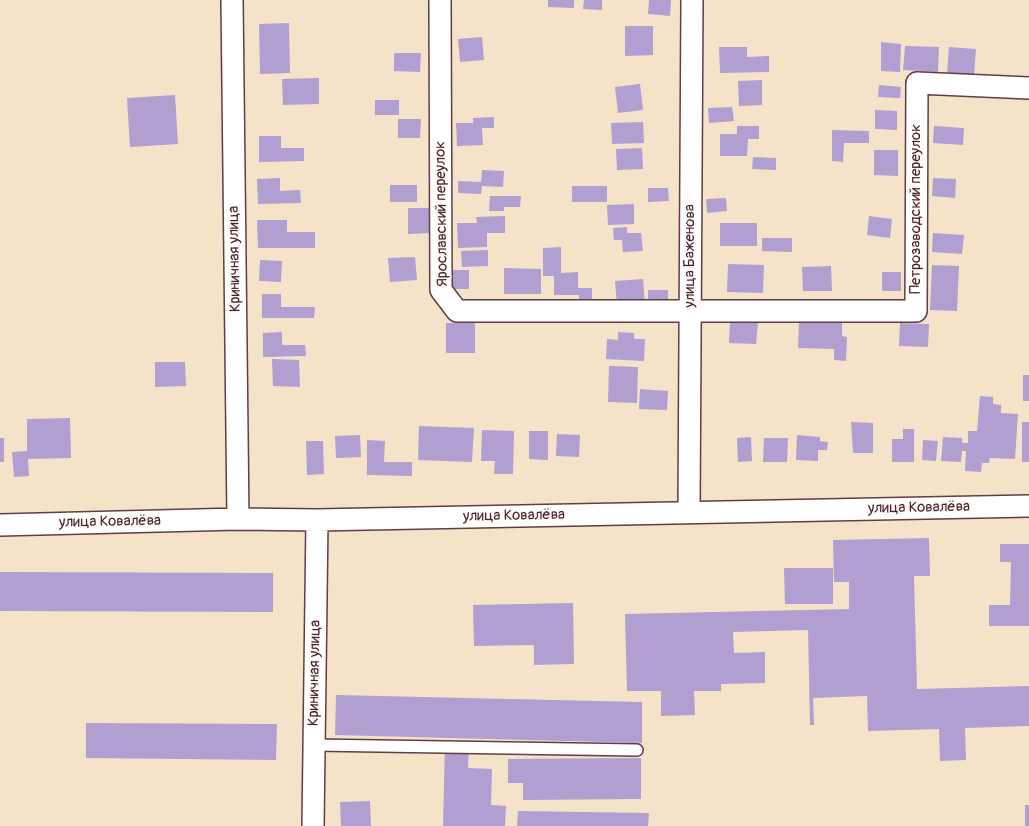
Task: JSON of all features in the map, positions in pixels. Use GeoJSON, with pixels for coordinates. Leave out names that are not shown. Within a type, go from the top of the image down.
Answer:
{"type":"FeatureCollection","features":[{"type":"Feature","properties":{"kind":"street","name":"Криничная улица"},"geometry":{"type":"LineString","coordinates":[[232,0],[238,519]]}},
{"type":"Feature","properties":{"kind":"street","name":"Ярославский переулок"},"geometry":{"type":"LineString","coordinates":[[440,0],[441,290],[457,311],[689,312]]}},
{"type":"Feature","properties":{"kind":"street","name":"улица Баженова"},"geometry":{"type":"LineString","coordinates":[[689,512],[692,0]]}},
{"type":"Feature","properties":{"kind":"street","name":"Петрозаводский переулок"},"geometry":{"type":"LineString","coordinates":[[689,312],[916,311],[917,83],[1029,88]]}},
{"type":"Feature","properties":{"kind":"street","name":"улица Ковалёва"},"geometry":{"type":"LineString","coordinates":[[0,525],[238,519],[317,520],[1029,506]]}},
{"type":"Feature","properties":{"kind":"street","name":"Криничная улица"},"geometry":{"type":"LineString","coordinates":[[313,826],[317,520]]}},
{"type":"Feature","properties":{"kind":"lane"},"geometry":{"type":"LineString","coordinates":[[314,745],[637,750]]}},
{"type":"Feature","properties":{"kind":"building"},"geometry":{"type":"Polygon","coordinates":[[[548,0],[574,0],[574,8],[548,7],[548,0]]]}},
{"type":"Feature","properties":{"kind":"building"},"geometry":{"type":"Polygon","coordinates":[[[584,0],[602,0],[602,10],[583,9],[584,0]]]}},
{"type":"Feature","properties":{"kind":"building"},"geometry":{"type":"Polygon","coordinates":[[[649,0],[671,0],[670,16],[648,14],[649,0]]]}},
{"type":"Feature","properties":{"kind":"building"},"geometry":{"type":"Polygon","coordinates":[[[289,23],[290,73],[260,74],[259,24],[289,23]]]}},
{"type":"Feature","properties":{"kind":"building"},"geometry":{"type":"Polygon","coordinates":[[[625,26],[653,26],[653,55],[625,56],[625,26]]]}},
{"type":"Feature","properties":{"kind":"building"},"geometry":{"type":"Polygon","coordinates":[[[482,37],[484,60],[460,62],[458,39],[482,37]]]}},
{"type":"Feature","properties":{"kind":"building"},"geometry":{"type":"Polygon","coordinates":[[[881,42],[901,44],[900,72],[881,71],[881,42]]]}},
{"type":"Feature","properties":{"kind":"building"},"geometry":{"type":"Polygon","coordinates":[[[905,46],[939,47],[938,72],[903,70],[905,46]]]}},
{"type":"Feature","properties":{"kind":"building"},"geometry":{"type":"Polygon","coordinates":[[[719,47],[747,47],[747,57],[769,56],[769,72],[720,73],[719,47]]]}},
{"type":"Feature","properties":{"kind":"building"},"geometry":{"type":"Polygon","coordinates":[[[949,47],[976,49],[974,75],[947,73],[949,47]]]}},
{"type":"Feature","properties":{"kind":"building"},"geometry":{"type":"Polygon","coordinates":[[[394,53],[421,53],[420,72],[394,71],[394,53]]]}},
{"type":"Feature","properties":{"kind":"building"},"geometry":{"type":"Polygon","coordinates":[[[319,78],[319,104],[283,105],[282,79],[319,78]]]}},
{"type":"Feature","properties":{"kind":"building"},"geometry":{"type":"Polygon","coordinates":[[[762,80],[762,105],[739,106],[738,81],[762,80]]]}},
{"type":"Feature","properties":{"kind":"building"},"geometry":{"type":"Polygon","coordinates":[[[640,84],[643,110],[618,113],[615,87],[640,84]]]}},
{"type":"Feature","properties":{"kind":"building"},"geometry":{"type":"Polygon","coordinates":[[[879,85],[901,87],[900,98],[878,97],[879,85]]]}},
{"type":"Feature","properties":{"kind":"building"},"geometry":{"type":"Polygon","coordinates":[[[175,95],[178,144],[130,147],[127,98],[175,95]]]}},
{"type":"Feature","properties":{"kind":"building"},"geometry":{"type":"Polygon","coordinates":[[[375,100],[399,100],[399,115],[375,115],[375,100]]]}},
{"type":"Feature","properties":{"kind":"building"},"geometry":{"type":"Polygon","coordinates":[[[732,107],[734,121],[709,123],[708,108],[732,107]]]}},
{"type":"Feature","properties":{"kind":"building"},"geometry":{"type":"Polygon","coordinates":[[[875,110],[897,111],[897,130],[875,129],[875,110]]]}},
{"type":"Feature","properties":{"kind":"building"},"geometry":{"type":"Polygon","coordinates":[[[494,117],[494,128],[482,128],[483,145],[457,146],[456,123],[473,123],[473,118],[494,117]]]}},
{"type":"Feature","properties":{"kind":"building"},"geometry":{"type":"Polygon","coordinates":[[[398,119],[421,119],[420,138],[398,138],[398,119]]]}},
{"type":"Feature","properties":{"kind":"building"},"geometry":{"type":"Polygon","coordinates":[[[643,122],[644,143],[612,144],[611,123],[643,122]]]}},
{"type":"Feature","properties":{"kind":"building"},"geometry":{"type":"Polygon","coordinates":[[[737,126],[759,126],[759,139],[748,139],[747,156],[720,156],[720,134],[737,134],[737,126]]]}},
{"type":"Feature","properties":{"kind":"building"},"geometry":{"type":"Polygon","coordinates":[[[934,126],[964,128],[963,145],[933,143],[934,126]]]}},
{"type":"Feature","properties":{"kind":"building"},"geometry":{"type":"Polygon","coordinates":[[[832,130],[869,131],[869,143],[844,143],[843,162],[832,161],[832,130]]]}},
{"type":"Feature","properties":{"kind":"building"},"geometry":{"type":"Polygon","coordinates":[[[259,136],[281,136],[281,148],[304,148],[304,161],[259,162],[259,136]]]}},
{"type":"Feature","properties":{"kind":"building"},"geometry":{"type":"Polygon","coordinates":[[[642,148],[643,169],[617,170],[616,149],[642,148]]]}},
{"type":"Feature","properties":{"kind":"building"},"geometry":{"type":"Polygon","coordinates":[[[874,150],[898,150],[898,176],[874,175],[874,150]]]}},
{"type":"Feature","properties":{"kind":"building"},"geometry":{"type":"Polygon","coordinates":[[[753,157],[776,158],[776,170],[752,169],[753,157]]]}},
{"type":"Feature","properties":{"kind":"building"},"geometry":{"type":"Polygon","coordinates":[[[482,170],[504,171],[503,187],[482,186],[481,194],[458,193],[458,181],[481,182],[482,170]]]}},
{"type":"Feature","properties":{"kind":"building"},"geometry":{"type":"Polygon","coordinates":[[[280,178],[280,191],[300,190],[301,203],[258,204],[257,179],[280,178]]]}},
{"type":"Feature","properties":{"kind":"building"},"geometry":{"type":"Polygon","coordinates":[[[933,178],[956,179],[955,198],[932,196],[933,178]]]}},
{"type":"Feature","properties":{"kind":"building"},"geometry":{"type":"Polygon","coordinates":[[[390,185],[417,185],[417,202],[390,202],[390,185]]]}},
{"type":"Feature","properties":{"kind":"building"},"geometry":{"type":"Polygon","coordinates":[[[572,186],[607,186],[607,202],[572,202],[572,186]]]}},
{"type":"Feature","properties":{"kind":"building"},"geometry":{"type":"Polygon","coordinates":[[[648,188],[668,188],[669,201],[648,202],[648,188]]]}},
{"type":"Feature","properties":{"kind":"building"},"geometry":{"type":"Polygon","coordinates":[[[490,196],[521,196],[520,207],[504,207],[504,211],[489,211],[490,196]]]}},
{"type":"Feature","properties":{"kind":"building"},"geometry":{"type":"Polygon","coordinates":[[[726,198],[727,211],[707,213],[706,199],[726,198]]]}},
{"type":"Feature","properties":{"kind":"building"},"geometry":{"type":"Polygon","coordinates":[[[634,204],[634,224],[608,225],[607,205],[634,204]]]}},
{"type":"Feature","properties":{"kind":"building"},"geometry":{"type":"Polygon","coordinates":[[[408,208],[431,208],[431,233],[408,234],[408,208]]]}},
{"type":"Feature","properties":{"kind":"building"},"geometry":{"type":"Polygon","coordinates":[[[505,216],[505,233],[487,233],[487,247],[458,248],[457,223],[477,223],[476,217],[505,216]]]}},
{"type":"Feature","properties":{"kind":"building"},"geometry":{"type":"Polygon","coordinates":[[[869,216],[892,219],[890,238],[867,235],[869,216]]]}},
{"type":"Feature","properties":{"kind":"building"},"geometry":{"type":"Polygon","coordinates":[[[257,220],[287,220],[287,232],[315,232],[315,248],[258,248],[257,220]]]}},
{"type":"Feature","properties":{"kind":"building"},"geometry":{"type":"Polygon","coordinates":[[[720,223],[757,223],[757,246],[720,246],[720,223]]]}},
{"type":"Feature","properties":{"kind":"building"},"geometry":{"type":"Polygon","coordinates":[[[627,227],[627,233],[641,233],[643,251],[623,252],[622,240],[614,240],[613,228],[627,227]]]}},
{"type":"Feature","properties":{"kind":"building"},"geometry":{"type":"Polygon","coordinates":[[[933,233],[964,235],[962,254],[932,252],[933,233]]]}},
{"type":"Feature","properties":{"kind":"building"},"geometry":{"type":"Polygon","coordinates":[[[762,238],[792,238],[792,252],[762,251],[762,238]]]}},
{"type":"Feature","properties":{"kind":"building"},"geometry":{"type":"Polygon","coordinates":[[[561,247],[561,273],[578,272],[578,288],[592,288],[592,306],[579,306],[579,295],[554,295],[554,276],[543,276],[543,248],[561,247]]]}},
{"type":"Feature","properties":{"kind":"building"},"geometry":{"type":"Polygon","coordinates":[[[488,250],[488,266],[462,267],[461,251],[488,250]]]}},
{"type":"Feature","properties":{"kind":"building"},"geometry":{"type":"Polygon","coordinates":[[[415,257],[417,280],[390,282],[388,258],[415,257]]]}},
{"type":"Feature","properties":{"kind":"building"},"geometry":{"type":"Polygon","coordinates":[[[260,260],[282,261],[281,282],[259,281],[260,260]]]}},
{"type":"Feature","properties":{"kind":"building"},"geometry":{"type":"Polygon","coordinates":[[[728,264],[764,265],[763,293],[727,292],[728,264]]]}},
{"type":"Feature","properties":{"kind":"building"},"geometry":{"type":"Polygon","coordinates":[[[932,265],[959,266],[957,311],[930,310],[932,265]]]}},
{"type":"Feature","properties":{"kind":"building"},"geometry":{"type":"Polygon","coordinates":[[[831,266],[832,291],[803,291],[802,267],[831,266]]]}},
{"type":"Feature","properties":{"kind":"building"},"geometry":{"type":"Polygon","coordinates":[[[504,268],[541,269],[541,294],[504,294],[504,268]]]}},
{"type":"Feature","properties":{"kind":"building"},"geometry":{"type":"Polygon","coordinates":[[[452,270],[469,270],[469,289],[452,289],[452,270]]]}},
{"type":"Feature","properties":{"kind":"building"},"geometry":{"type":"Polygon","coordinates":[[[882,272],[901,272],[901,291],[882,291],[882,272]]]}},
{"type":"Feature","properties":{"kind":"building"},"geometry":{"type":"Polygon","coordinates":[[[643,279],[645,305],[617,306],[615,281],[643,279]]]}},
{"type":"Feature","properties":{"kind":"building"},"geometry":{"type":"Polygon","coordinates":[[[648,290],[668,290],[668,307],[648,307],[648,290]]]}},
{"type":"Feature","properties":{"kind":"building"},"geometry":{"type":"Polygon","coordinates":[[[262,294],[281,294],[281,307],[315,307],[314,318],[262,318],[262,294]]]}},
{"type":"Feature","properties":{"kind":"building"},"geometry":{"type":"Polygon","coordinates":[[[730,321],[758,323],[756,344],[729,343],[730,321]]]}},
{"type":"Feature","properties":{"kind":"building"},"geometry":{"type":"Polygon","coordinates":[[[799,322],[842,323],[842,336],[847,337],[846,361],[834,360],[834,349],[798,348],[799,322]]]}},
{"type":"Feature","properties":{"kind":"building"},"geometry":{"type":"Polygon","coordinates":[[[446,323],[475,323],[475,353],[446,353],[446,323]]]}},
{"type":"Feature","properties":{"kind":"building"},"geometry":{"type":"Polygon","coordinates":[[[900,323],[929,324],[928,347],[899,346],[900,323]]]}},
{"type":"Feature","properties":{"kind":"building"},"geometry":{"type":"Polygon","coordinates":[[[282,332],[282,345],[305,345],[306,356],[263,357],[263,333],[282,332]]]}},
{"type":"Feature","properties":{"kind":"building"},"geometry":{"type":"Polygon","coordinates":[[[618,332],[634,333],[634,339],[645,339],[644,361],[606,359],[607,339],[618,340],[618,332]]]}},
{"type":"Feature","properties":{"kind":"building"},"geometry":{"type":"Polygon","coordinates":[[[272,359],[299,360],[300,387],[273,386],[272,359]]]}},
{"type":"Feature","properties":{"kind":"building"},"geometry":{"type":"Polygon","coordinates":[[[155,362],[185,362],[186,386],[155,387],[155,362]]]}},
{"type":"Feature","properties":{"kind":"building"},"geometry":{"type":"Polygon","coordinates":[[[609,366],[638,367],[637,403],[608,402],[609,366]]]}},
{"type":"Feature","properties":{"kind":"building"},"geometry":{"type":"Polygon","coordinates":[[[1023,375],[1029,375],[1029,401],[1023,401],[1023,375]]]}},
{"type":"Feature","properties":{"kind":"building"},"geometry":{"type":"Polygon","coordinates":[[[640,389],[668,391],[667,410],[639,409],[640,389]]]}},
{"type":"Feature","properties":{"kind":"building"},"geometry":{"type":"Polygon","coordinates":[[[980,396],[993,397],[993,404],[1001,405],[1001,413],[1018,414],[1015,459],[990,458],[989,463],[982,463],[981,472],[965,471],[966,451],[962,451],[961,462],[941,461],[943,437],[962,438],[962,443],[968,443],[968,431],[977,431],[980,396]]]}},
{"type":"Feature","properties":{"kind":"building"},"geometry":{"type":"Polygon","coordinates":[[[70,418],[71,458],[28,459],[29,476],[14,477],[12,452],[27,451],[27,419],[70,418]]]}},
{"type":"Feature","properties":{"kind":"building"},"geometry":{"type":"Polygon","coordinates":[[[851,422],[873,423],[873,453],[853,453],[851,422]]]}},
{"type":"Feature","properties":{"kind":"building"},"geometry":{"type":"Polygon","coordinates":[[[1022,422],[1029,422],[1029,462],[1022,462],[1022,422]]]}},
{"type":"Feature","properties":{"kind":"building"},"geometry":{"type":"Polygon","coordinates":[[[419,426],[474,428],[472,462],[418,460],[419,426]]]}},
{"type":"Feature","properties":{"kind":"building"},"geometry":{"type":"Polygon","coordinates":[[[903,429],[914,429],[914,462],[892,462],[892,439],[903,439],[903,429]]]}},
{"type":"Feature","properties":{"kind":"building"},"geometry":{"type":"Polygon","coordinates":[[[482,430],[514,431],[513,474],[494,474],[495,461],[481,461],[482,430]]]}},
{"type":"Feature","properties":{"kind":"building"},"geometry":{"type":"Polygon","coordinates":[[[529,431],[548,431],[548,460],[529,459],[529,431]]]}},
{"type":"Feature","properties":{"kind":"building"},"geometry":{"type":"Polygon","coordinates":[[[557,434],[580,435],[579,457],[556,456],[557,434]]]}},
{"type":"Feature","properties":{"kind":"building"},"geometry":{"type":"Polygon","coordinates":[[[360,435],[361,457],[336,458],[335,436],[360,435]]]}},
{"type":"Feature","properties":{"kind":"building"},"geometry":{"type":"Polygon","coordinates":[[[797,435],[820,437],[820,441],[828,442],[827,450],[818,450],[818,461],[796,460],[797,435]]]}},
{"type":"Feature","properties":{"kind":"building"},"geometry":{"type":"Polygon","coordinates":[[[751,437],[752,461],[738,462],[737,438],[751,437]]]}},
{"type":"Feature","properties":{"kind":"building"},"geometry":{"type":"Polygon","coordinates":[[[0,438],[4,438],[4,462],[0,462],[0,438]]]}},
{"type":"Feature","properties":{"kind":"building"},"geometry":{"type":"Polygon","coordinates":[[[764,438],[788,438],[787,462],[763,462],[764,438]]]}},
{"type":"Feature","properties":{"kind":"building"},"geometry":{"type":"Polygon","coordinates":[[[367,440],[385,441],[384,462],[412,462],[412,476],[367,475],[367,440]]]}},
{"type":"Feature","properties":{"kind":"building"},"geometry":{"type":"Polygon","coordinates":[[[923,440],[938,441],[936,461],[922,460],[923,440]]]}},
{"type":"Feature","properties":{"kind":"building"},"geometry":{"type":"Polygon","coordinates":[[[306,441],[323,441],[324,474],[307,475],[306,441]]]}},
{"type":"Feature","properties":{"kind":"building"},"geometry":{"type":"Polygon","coordinates":[[[929,538],[930,576],[914,576],[917,689],[1029,686],[1029,726],[965,728],[966,760],[940,761],[939,729],[868,731],[867,696],[813,698],[814,725],[810,725],[808,630],[733,632],[734,653],[765,652],[765,683],[721,684],[721,691],[694,691],[695,715],[661,716],[661,691],[627,691],[625,614],[849,609],[849,582],[834,582],[833,540],[929,538]]]}},
{"type":"Feature","properties":{"kind":"building"},"geometry":{"type":"Polygon","coordinates":[[[1000,544],[1029,544],[1029,626],[989,626],[989,605],[1010,605],[1011,562],[1000,562],[1000,544]]]}},
{"type":"Feature","properties":{"kind":"building"},"geometry":{"type":"Polygon","coordinates":[[[784,568],[833,568],[833,604],[785,604],[784,568]]]}},
{"type":"Feature","properties":{"kind":"building"},"geometry":{"type":"Polygon","coordinates":[[[0,572],[273,573],[273,612],[0,611],[0,572]]]}},
{"type":"Feature","properties":{"kind":"building"},"geometry":{"type":"Polygon","coordinates":[[[573,603],[574,664],[534,665],[534,645],[474,646],[473,605],[573,603]]]}},
{"type":"Feature","properties":{"kind":"building"},"geometry":{"type":"Polygon","coordinates":[[[336,695],[642,702],[642,743],[335,735],[336,695]]]}},
{"type":"Feature","properties":{"kind":"building"},"geometry":{"type":"Polygon","coordinates":[[[86,723],[277,724],[276,760],[86,758],[86,723]]]}},
{"type":"Feature","properties":{"kind":"building"},"geometry":{"type":"Polygon","coordinates":[[[445,743],[469,743],[468,768],[492,769],[491,805],[506,806],[505,826],[443,826],[445,743]]]}},
{"type":"Feature","properties":{"kind":"building"},"geometry":{"type":"Polygon","coordinates":[[[641,758],[641,799],[523,800],[523,783],[508,783],[508,759],[641,758]]]}},
{"type":"Feature","properties":{"kind":"building"},"geometry":{"type":"Polygon","coordinates":[[[370,801],[371,826],[341,826],[340,802],[370,801]]]}},
{"type":"Feature","properties":{"kind":"building"},"geometry":{"type":"Polygon","coordinates":[[[1025,805],[1029,805],[1029,826],[1025,826],[1025,805]]]}},
{"type":"Feature","properties":{"kind":"building"},"geometry":{"type":"Polygon","coordinates":[[[518,811],[649,813],[648,826],[517,826],[518,811]]]}}]}
